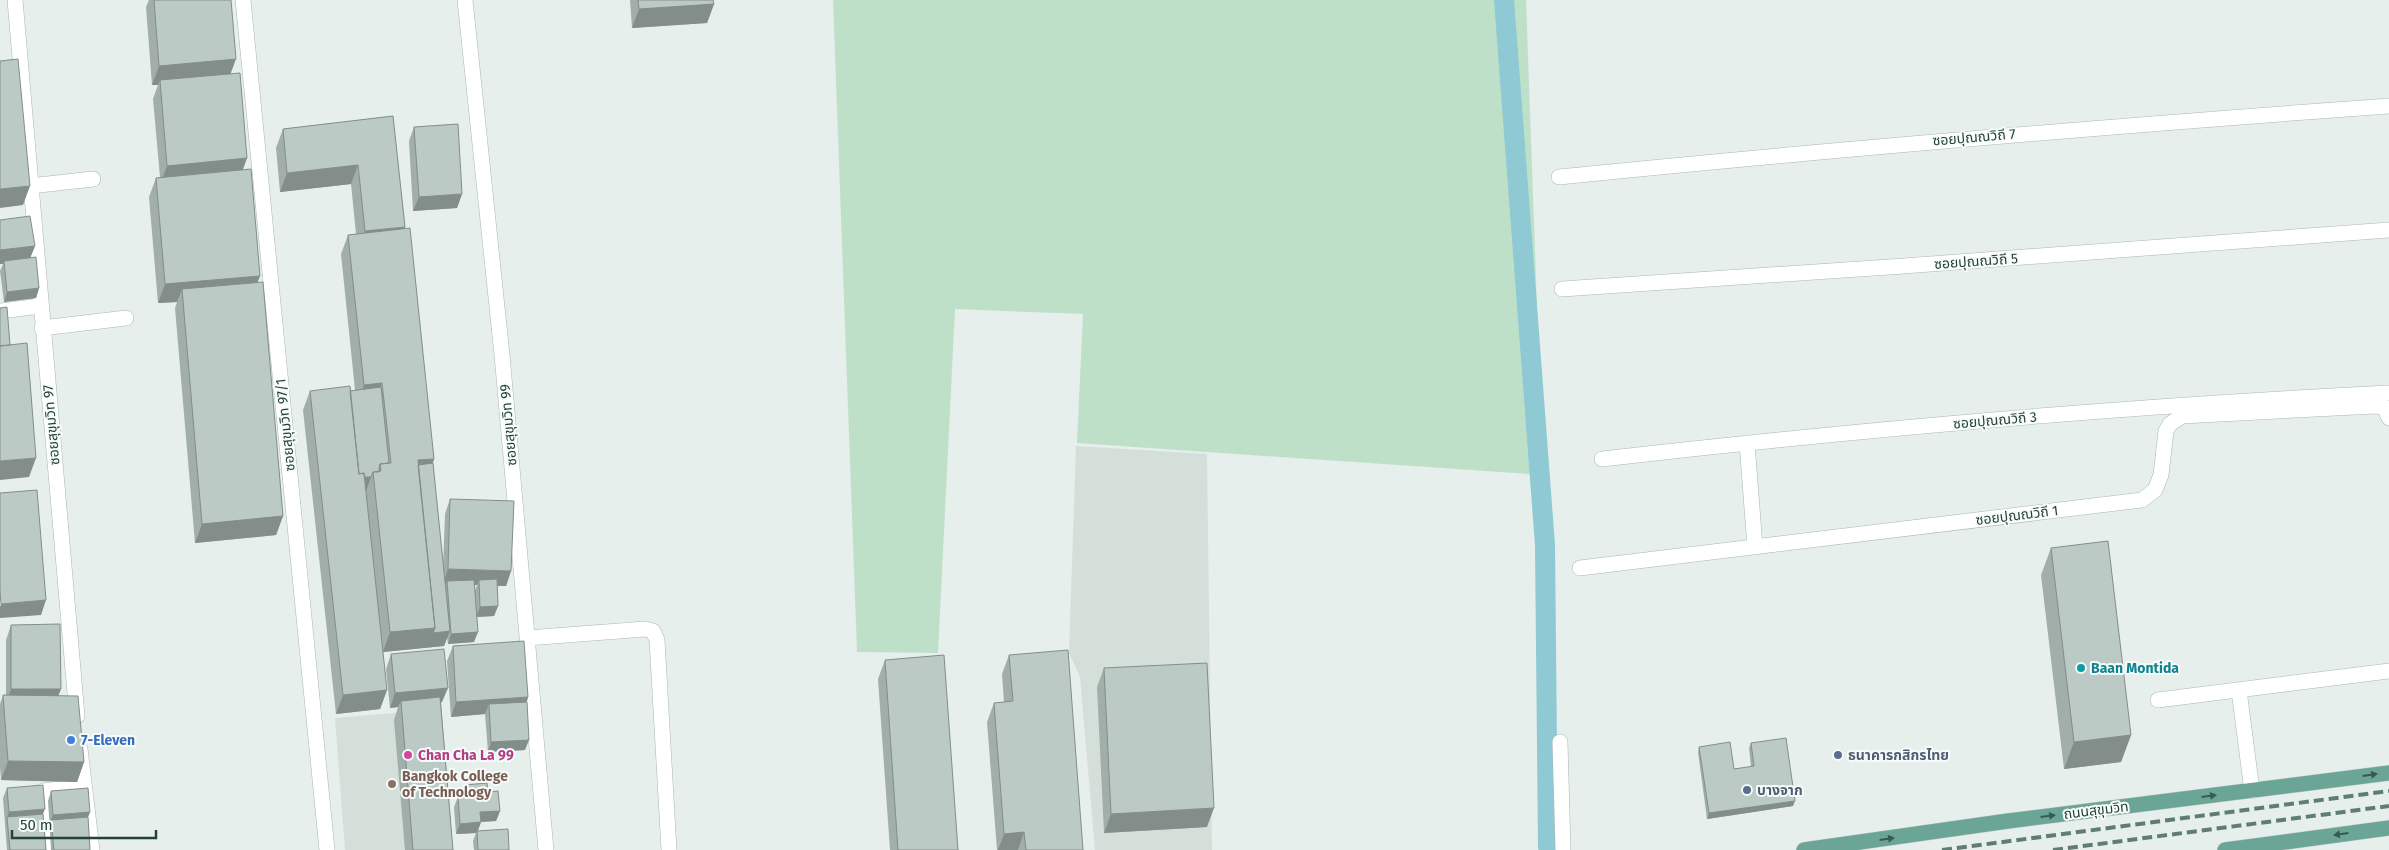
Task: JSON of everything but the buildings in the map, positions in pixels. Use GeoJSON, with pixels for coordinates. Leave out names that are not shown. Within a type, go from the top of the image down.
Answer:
{"type":"FeatureCollection","features":[{"type":"Feature","properties":{"kind":"main road","name":"ถนนสุขุมวิท"},"geometry":{"type":"LineString","coordinates":[[1804,850],[1858,846],[2008,821],[2389,773]]}},
{"type":"Feature","properties":{"kind":"main road"},"geometry":{"type":"LineString","coordinates":[[2225,850],[2389,828]]}},
{"type":"Feature","properties":{"kind":"street","name":"ซอยสุขุมวิท 97"},"geometry":{"type":"LineString","coordinates":[[15,0],[78,733],[92,850]]}},
{"type":"Feature","properties":{"kind":"street","name":"ซอยสุขุมวิท 97/1"},"geometry":{"type":"LineString","coordinates":[[243,0],[327,850]]}},
{"type":"Feature","properties":{"kind":"street","name":"ซอยสุขุมวิท 99"},"geometry":{"type":"LineString","coordinates":[[465,0],[502,355],[546,850]]}},
{"type":"Feature","properties":{"kind":"street","name":"ซอยปุณณวิถี 7"},"geometry":{"type":"LineString","coordinates":[[1559,177],[1789,153],[2022,133],[2389,106]]}},
{"type":"Feature","properties":{"kind":"street"},"geometry":{"type":"LineString","coordinates":[[30,186],[93,179]]}},
{"type":"Feature","properties":{"kind":"street","name":"ซอยปุณณวิถี 5"},"geometry":{"type":"LineString","coordinates":[[1562,289],[2389,230]]}},
{"type":"Feature","properties":{"kind":"street"},"geometry":{"type":"LineString","coordinates":[[0,311],[40,306]]}},
{"type":"Feature","properties":{"kind":"street"},"geometry":{"type":"LineString","coordinates":[[42,328],[126,318]]}},
{"type":"Feature","properties":{"kind":"street","name":"ซอยปุณณวิถี 3"},"geometry":{"type":"LineString","coordinates":[[1602,459],[1747,443],[2153,407],[2389,393]]}},
{"type":"Feature","properties":{"kind":"street","name":"ซอยปุณณวิถี 1"},"geometry":{"type":"LineString","coordinates":[[1580,568],[2142,500],[2156,490],[2161,475],[2166,431],[2170,424],[2182,416],[2375,406],[2384,407],[2389,418]]}},
{"type":"Feature","properties":{"kind":"street"},"geometry":{"type":"LineString","coordinates":[[1747,443],[1755,547]]}},
{"type":"Feature","properties":{"kind":"street"},"geometry":{"type":"LineString","coordinates":[[527,638],[645,629],[653,631],[657,640],[669,850]]}},
{"type":"Feature","properties":{"kind":"street"},"geometry":{"type":"LineString","coordinates":[[2158,700],[2389,671]]}},
{"type":"Feature","properties":{"kind":"street"},"geometry":{"type":"LineString","coordinates":[[2240,690],[2252,791]]}},
{"type":"Feature","properties":{"kind":"street"},"geometry":{"type":"LineString","coordinates":[[1560,742],[1563,850]]}},
{"type":"Feature","properties":{"kind":"street"},"geometry":{"type":"LineString","coordinates":[[48,850],[43,791],[83,786]]}},
{"type":"Feature","properties":{"kind":"shaded area"},"geometry":{"type":"Polygon","coordinates":[[[1076,446],[1207,454],[1212,850],[1095,850],[1080,677],[1069,653],[1076,446]]]}},
{"type":"Feature","properties":{"kind":"shaded area","name":"Bangkok College of Technology"},"geometry":{"type":"Polygon","coordinates":[[[439,709],[450,850],[345,850],[335,718],[439,709]]]}},
{"type":"Feature","properties":{"kind":"green space"},"geometry":{"type":"Polygon","coordinates":[[[833,0],[1526,0],[1543,475],[1077,443],[1083,314],[955,309],[938,653],[857,652],[833,0]]]}},
{"type":"Feature","properties":{"kind":"waterway"},"geometry":{"type":"LineString","coordinates":[[1504,0],[1545,545],[1548,847]]}},
{"type":"Feature","properties":{"kind":"railway"},"geometry":{"type":"LineString","coordinates":[[1942,850],[2389,791]]}},
{"type":"Feature","properties":{"kind":"railway"},"geometry":{"type":"LineString","coordinates":[[2053,850],[2389,806]]}},
{"type":"Feature","properties":{"kind":"place","name":"Baan Montida"},"geometry":{"type":"Point","coordinates":[2081,668]}},
{"type":"Feature","properties":{"kind":"place","name":"7-Eleven"},"geometry":{"type":"Point","coordinates":[71,740]}},
{"type":"Feature","properties":{"kind":"place","name":"Chan Cha La 99"},"geometry":{"type":"Point","coordinates":[408,755]}},
{"type":"Feature","properties":{"kind":"place","name":"ธนาคารกสิกรไทย"},"geometry":{"type":"Point","coordinates":[1838,755]}},
{"type":"Feature","properties":{"kind":"place","name":"Bangkok College of Technology"},"geometry":{"type":"Point","coordinates":[392,784]}},
{"type":"Feature","properties":{"kind":"place","name":"บางจาก"},"geometry":{"type":"Point","coordinates":[1747,790]}}]}
